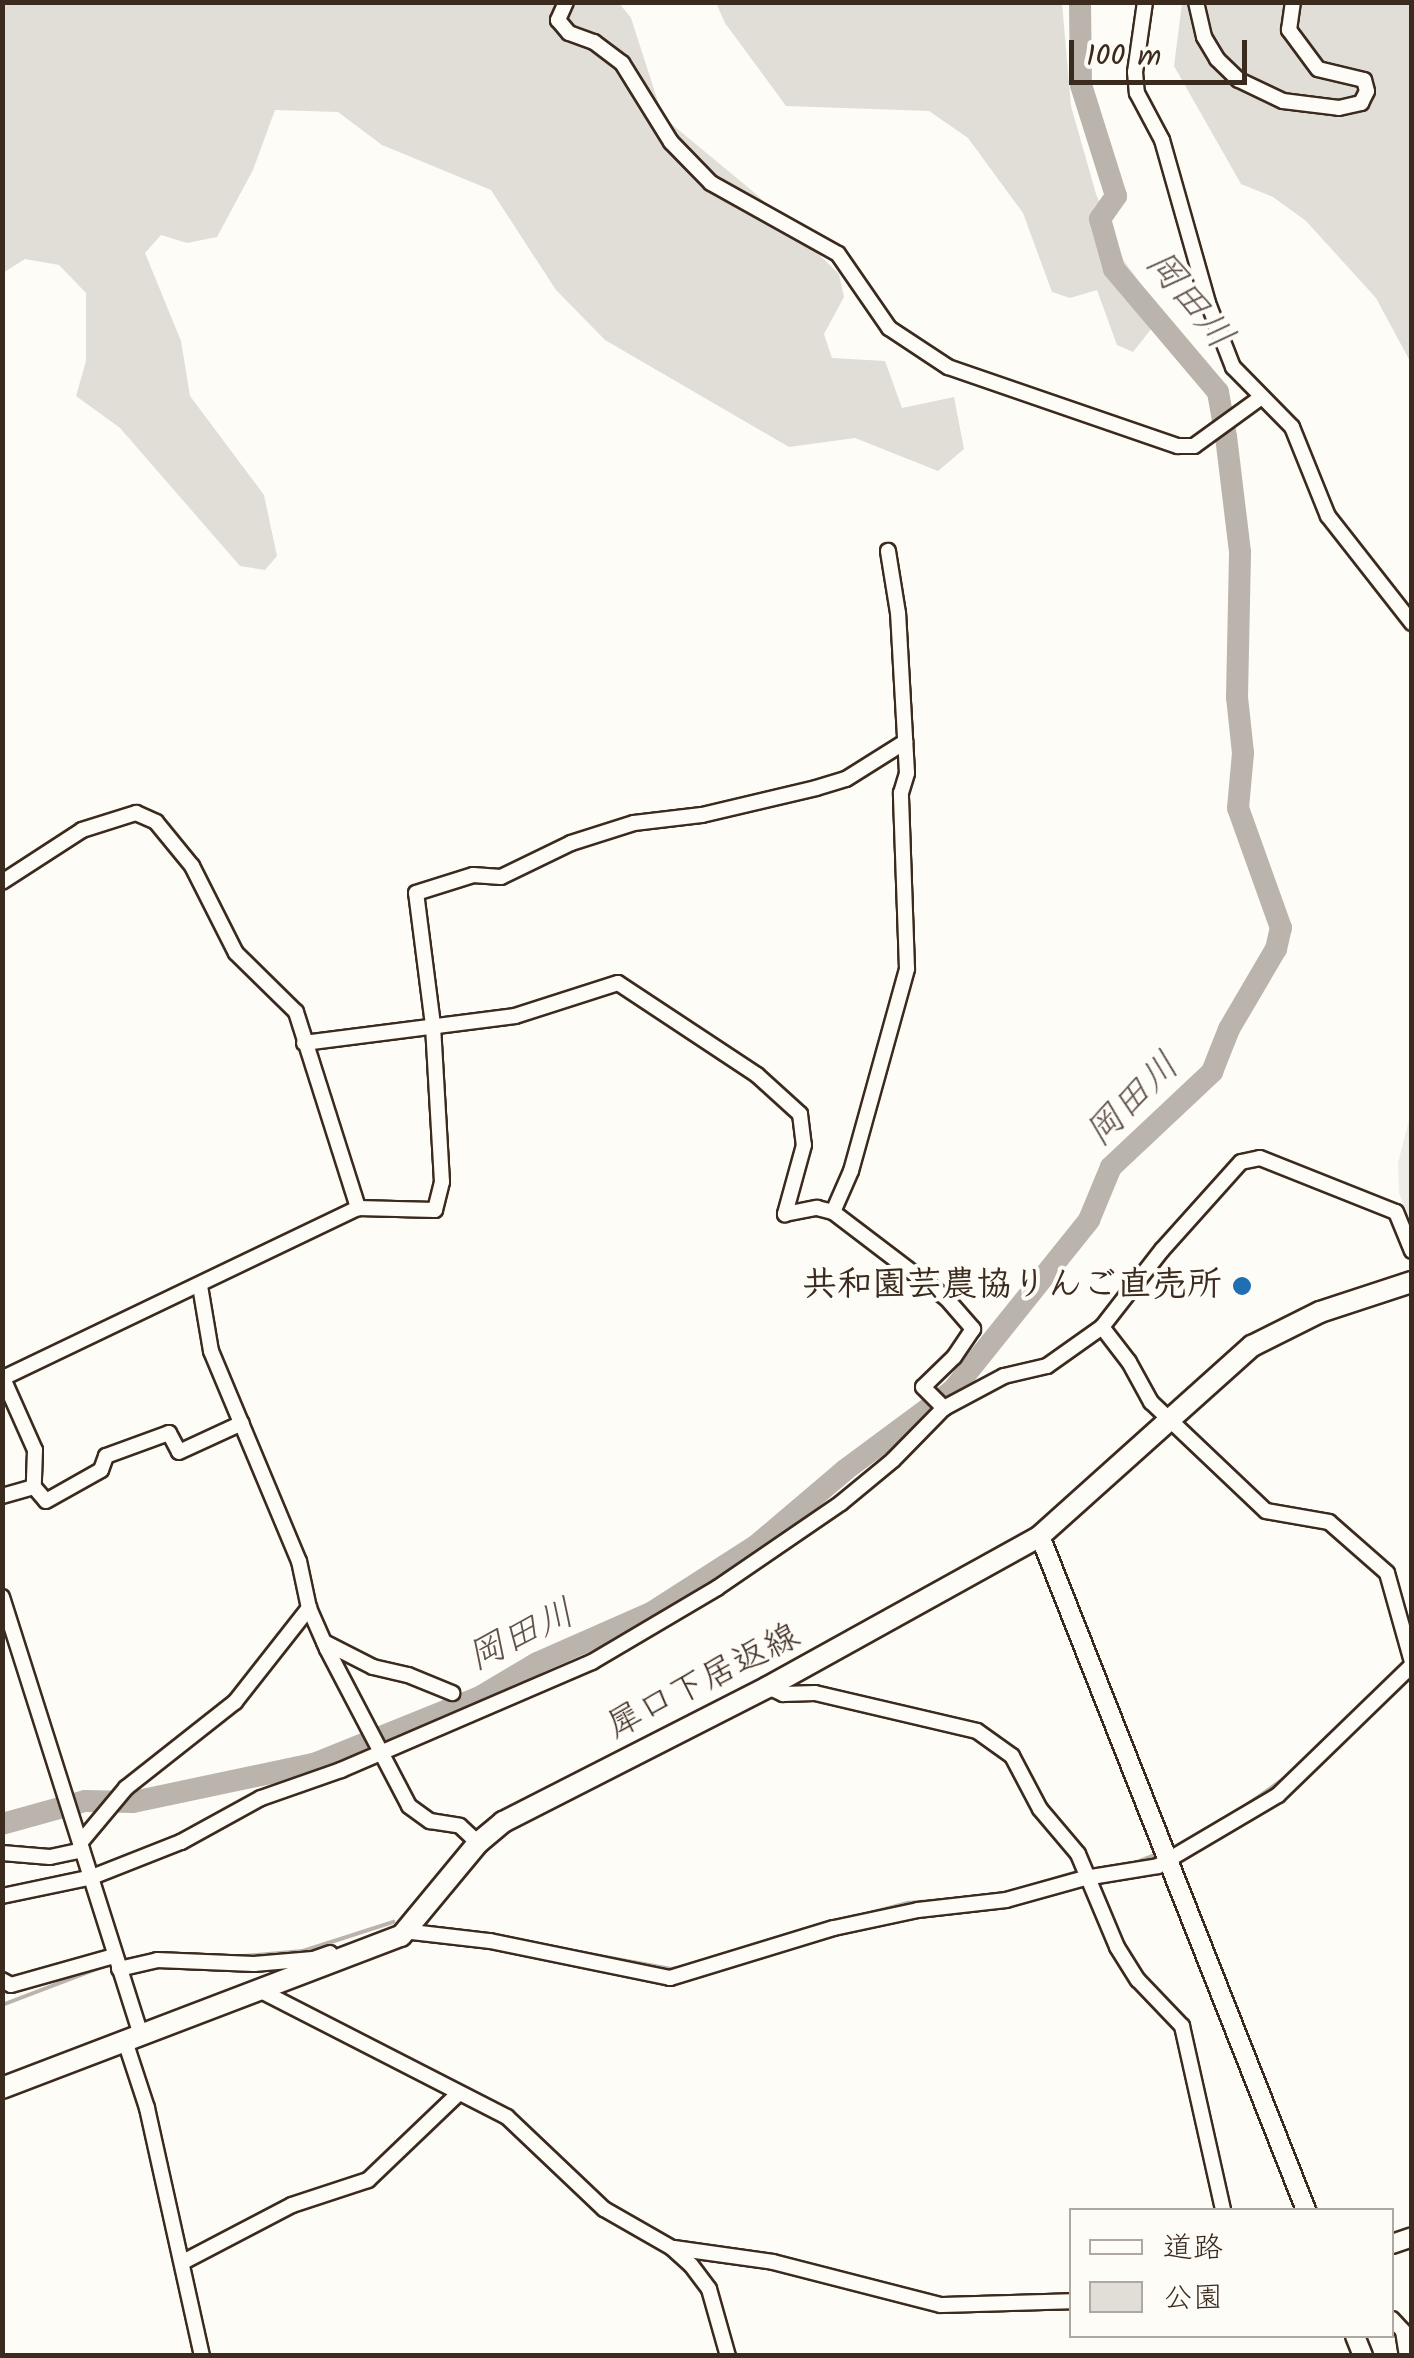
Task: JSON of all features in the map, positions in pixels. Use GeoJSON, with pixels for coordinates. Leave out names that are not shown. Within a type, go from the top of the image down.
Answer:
{"type":"FeatureCollection","features":[{"type":"Feature","properties":{"kind":"main road","name":"犀口下居返線"},"geometry":{"type":"LineString","coordinates":[[2,2088],[354,1957],[407,1930],[478,1844],[502,1822],[768,1687],[1040,1536],[1252,1346],[1320,1312],[1412,1282]]}},
{"type":"Feature","properties":{"kind":"street"},"geometry":{"type":"LineString","coordinates":[[566,2],[558,20],[569,33],[594,42],[622,63],[671,142],[711,183],[838,254],[889,328],[963,374],[1178,446],[1194,446],[1260,398]]}},
{"type":"Feature","properties":{"kind":"street"},"geometry":{"type":"LineString","coordinates":[[1145,2],[1135,72],[1137,93],[1162,140],[1208,303],[1233,367],[1292,428],[1328,516],[1412,623]]}},
{"type":"Feature","properties":{"kind":"street"},"geometry":{"type":"LineString","coordinates":[[1196,2],[1204,37],[1217,59],[1239,80],[1283,101],[1339,108],[1361,102],[1368,91],[1364,80],[1318,69],[1289,30],[1293,2]]}},
{"type":"Feature","properties":{"kind":"street"},"geometry":{"type":"LineString","coordinates":[[833,1212],[851,1171],[907,968],[901,793],[908,772],[898,613],[888,551]]}},
{"type":"Feature","properties":{"kind":"street"},"geometry":{"type":"LineString","coordinates":[[242,1423],[179,1452],[170,1433],[106,1456],[100,1470],[46,1501],[34,1487],[35,1450],[8,1402],[3,1377],[358,1208],[435,1210],[442,1182],[433,1025],[416,894],[473,875],[500,876],[524,869],[572,843],[634,823],[702,815],[816,788],[846,778],[904,742]]}},
{"type":"Feature","properties":{"kind":"street"},"geometry":{"type":"LineString","coordinates":[[2,882],[82,830],[136,813],[146,816],[169,836],[192,866],[236,953],[277,988],[296,1012],[358,1208]]}},
{"type":"Feature","properties":{"kind":"street"},"geometry":{"type":"LineString","coordinates":[[304,1043],[515,1016],[618,983],[784,1096],[800,1114],[804,1145],[785,1214],[817,1208],[833,1212],[947,1299],[973,1329],[954,1357],[924,1387],[944,1408]]}},
{"type":"Feature","properties":{"kind":"street"},"geometry":{"type":"LineString","coordinates":[[2,1896],[92,1878],[181,1842],[261,1798],[341,1770],[380,1749],[592,1662],[717,1588],[841,1503],[893,1460],[944,1408],[1004,1376],[1047,1366],[1102,1327],[1162,1250],[1241,1162],[1260,1158],[1396,1212],[1412,1251]]}},
{"type":"Feature","properties":{"kind":"street"},"geometry":{"type":"LineString","coordinates":[[200,1286],[211,1350],[299,1561],[309,1608],[324,1642],[409,1806],[430,1820],[460,1826],[478,1844]]}},
{"type":"Feature","properties":{"kind":"street"},"geometry":{"type":"LineString","coordinates":[[2,1980],[11,1985],[116,1963],[157,1960],[254,1964],[313,1959],[407,1930],[490,1941],[670,1978],[834,1928],[918,1910],[1006,1900],[1083,1872],[1168,1862],[1278,1795],[1412,1664],[1387,1573],[1329,1522],[1266,1511],[1150,1402],[1130,1362],[1102,1327]]}},
{"type":"Feature","properties":{"kind":"street"},"geometry":{"type":"LineString","coordinates":[[2,1496],[34,1487]]}},
{"type":"Feature","properties":{"kind":"street"},"geometry":{"type":"LineString","coordinates":[[1040,1536],[1305,2208]]}},
{"type":"Feature","properties":{"kind":"street"},"geometry":{"type":"LineString","coordinates":[[2,1598],[116,1963],[202,2356]]}},
{"type":"Feature","properties":{"kind":"street"},"geometry":{"type":"LineString","coordinates":[[2,1853],[50,1857],[81,1846],[126,1788],[235,1702],[309,1608]]}},
{"type":"Feature","properties":{"kind":"street"},"geometry":{"type":"LineString","coordinates":[[324,1642],[372,1667],[408,1675],[452,1693]]}},
{"type":"Feature","properties":{"kind":"street"},"geometry":{"type":"LineString","coordinates":[[768,1687],[784,1694],[815,1693],[977,1731],[997,1741],[1012,1756],[1040,1808],[1078,1854],[1083,1872],[1138,1980],[1182,2026],[1223,2208]]}},
{"type":"Feature","properties":{"kind":"street"},"geometry":{"type":"LineString","coordinates":[[262,1991],[457,2095],[508,2117],[604,2209],[672,2248],[709,2289],[728,2356]]}},
{"type":"Feature","properties":{"kind":"street"},"geometry":{"type":"LineString","coordinates":[[183,2262],[292,2205],[368,2180],[457,2095]]}},
{"type":"Feature","properties":{"kind":"street"},"geometry":{"type":"LineString","coordinates":[[672,2248],[773,2262],[941,2305],[1069,2302]]}},
{"type":"Feature","properties":{"kind":"street"},"geometry":{"type":"LineString","coordinates":[[1407,2327],[1407,2356]]}},
{"type":"Feature","properties":{"kind":"shaded area"},"geometry":{"type":"Polygon","coordinates":[[[1411,1112],[1411,1223],[1399,1193],[1398,1163],[1411,1112]]]}},
{"type":"Feature","properties":{"kind":"green space"},"geometry":{"type":"Polygon","coordinates":[[[3,3],[619,3],[631,18],[663,117],[756,194],[839,274],[844,297],[824,334],[832,358],[885,361],[902,408],[954,397],[964,449],[938,471],[855,438],[789,447],[605,340],[556,290],[491,190],[382,145],[338,112],[275,110],[253,170],[217,237],[187,243],[161,235],[145,253],[181,341],[190,396],[264,495],[277,556],[265,570],[240,566],[120,428],[76,396],[86,361],[86,293],[59,265],[25,259],[3,273],[3,3]]]}},
{"type":"Feature","properties":{"kind":"green space"},"geometry":{"type":"Polygon","coordinates":[[[716,3],[1062,3],[1071,106],[1096,194],[1124,261],[1163,314],[1133,352],[1117,345],[1097,290],[1070,298],[1052,292],[1023,213],[968,138],[929,111],[786,106],[725,23],[716,3]]]}},
{"type":"Feature","properties":{"kind":"green space"},"geometry":{"type":"Polygon","coordinates":[[[1182,3],[1411,3],[1411,363],[1376,298],[1306,221],[1273,197],[1241,184],[1174,66],[1182,3]]]}},
{"type":"Feature","properties":{"kind":"waterway","name":"岡田川"},"geometry":{"type":"LineString","coordinates":[[2,1824],[85,1801],[133,1802],[314,1764],[480,1697],[537,1663],[651,1613],[757,1545],[845,1470],[953,1390],[1089,1220],[1111,1167],[1212,1072],[1229,1029],[1276,949],[1281,928],[1238,808],[1243,753],[1237,697],[1240,552],[1226,437],[1218,392],[1114,269],[1100,219],[1116,196],[1081,85],[1080,2]]}},
{"type":"Feature","properties":{"kind":"waterway"},"geometry":{"type":"LineString","coordinates":[[1244,1807],[1289,1775]]}},
{"type":"Feature","properties":{"kind":"waterway"},"geometry":{"type":"LineString","coordinates":[[1129,1865],[1153,1856]]}},
{"type":"Feature","properties":{"kind":"waterway"},"geometry":{"type":"LineString","coordinates":[[1037,1884],[1080,1871]]}},
{"type":"Feature","properties":{"kind":"waterway"},"geometry":{"type":"LineString","coordinates":[[870,1913],[908,1903],[964,1898]]}},
{"type":"Feature","properties":{"kind":"waterway"},"geometry":{"type":"LineString","coordinates":[[232,1957],[303,1951],[393,1922]]}},
{"type":"Feature","properties":{"kind":"waterway"},"geometry":{"type":"LineString","coordinates":[[556,1948],[671,1969],[684,1967]]}},
{"type":"Feature","properties":{"kind":"waterway"},"geometry":{"type":"LineString","coordinates":[[123,1960],[153,1955]]}},
{"type":"Feature","properties":{"kind":"waterway"},"geometry":{"type":"LineString","coordinates":[[2,2005],[104,1966]]}},
{"type":"Feature","properties":{"kind":"place","name":"共和園芸農協りんご直売所"},"geometry":{"type":"Point","coordinates":[1242,1286]}}]}
